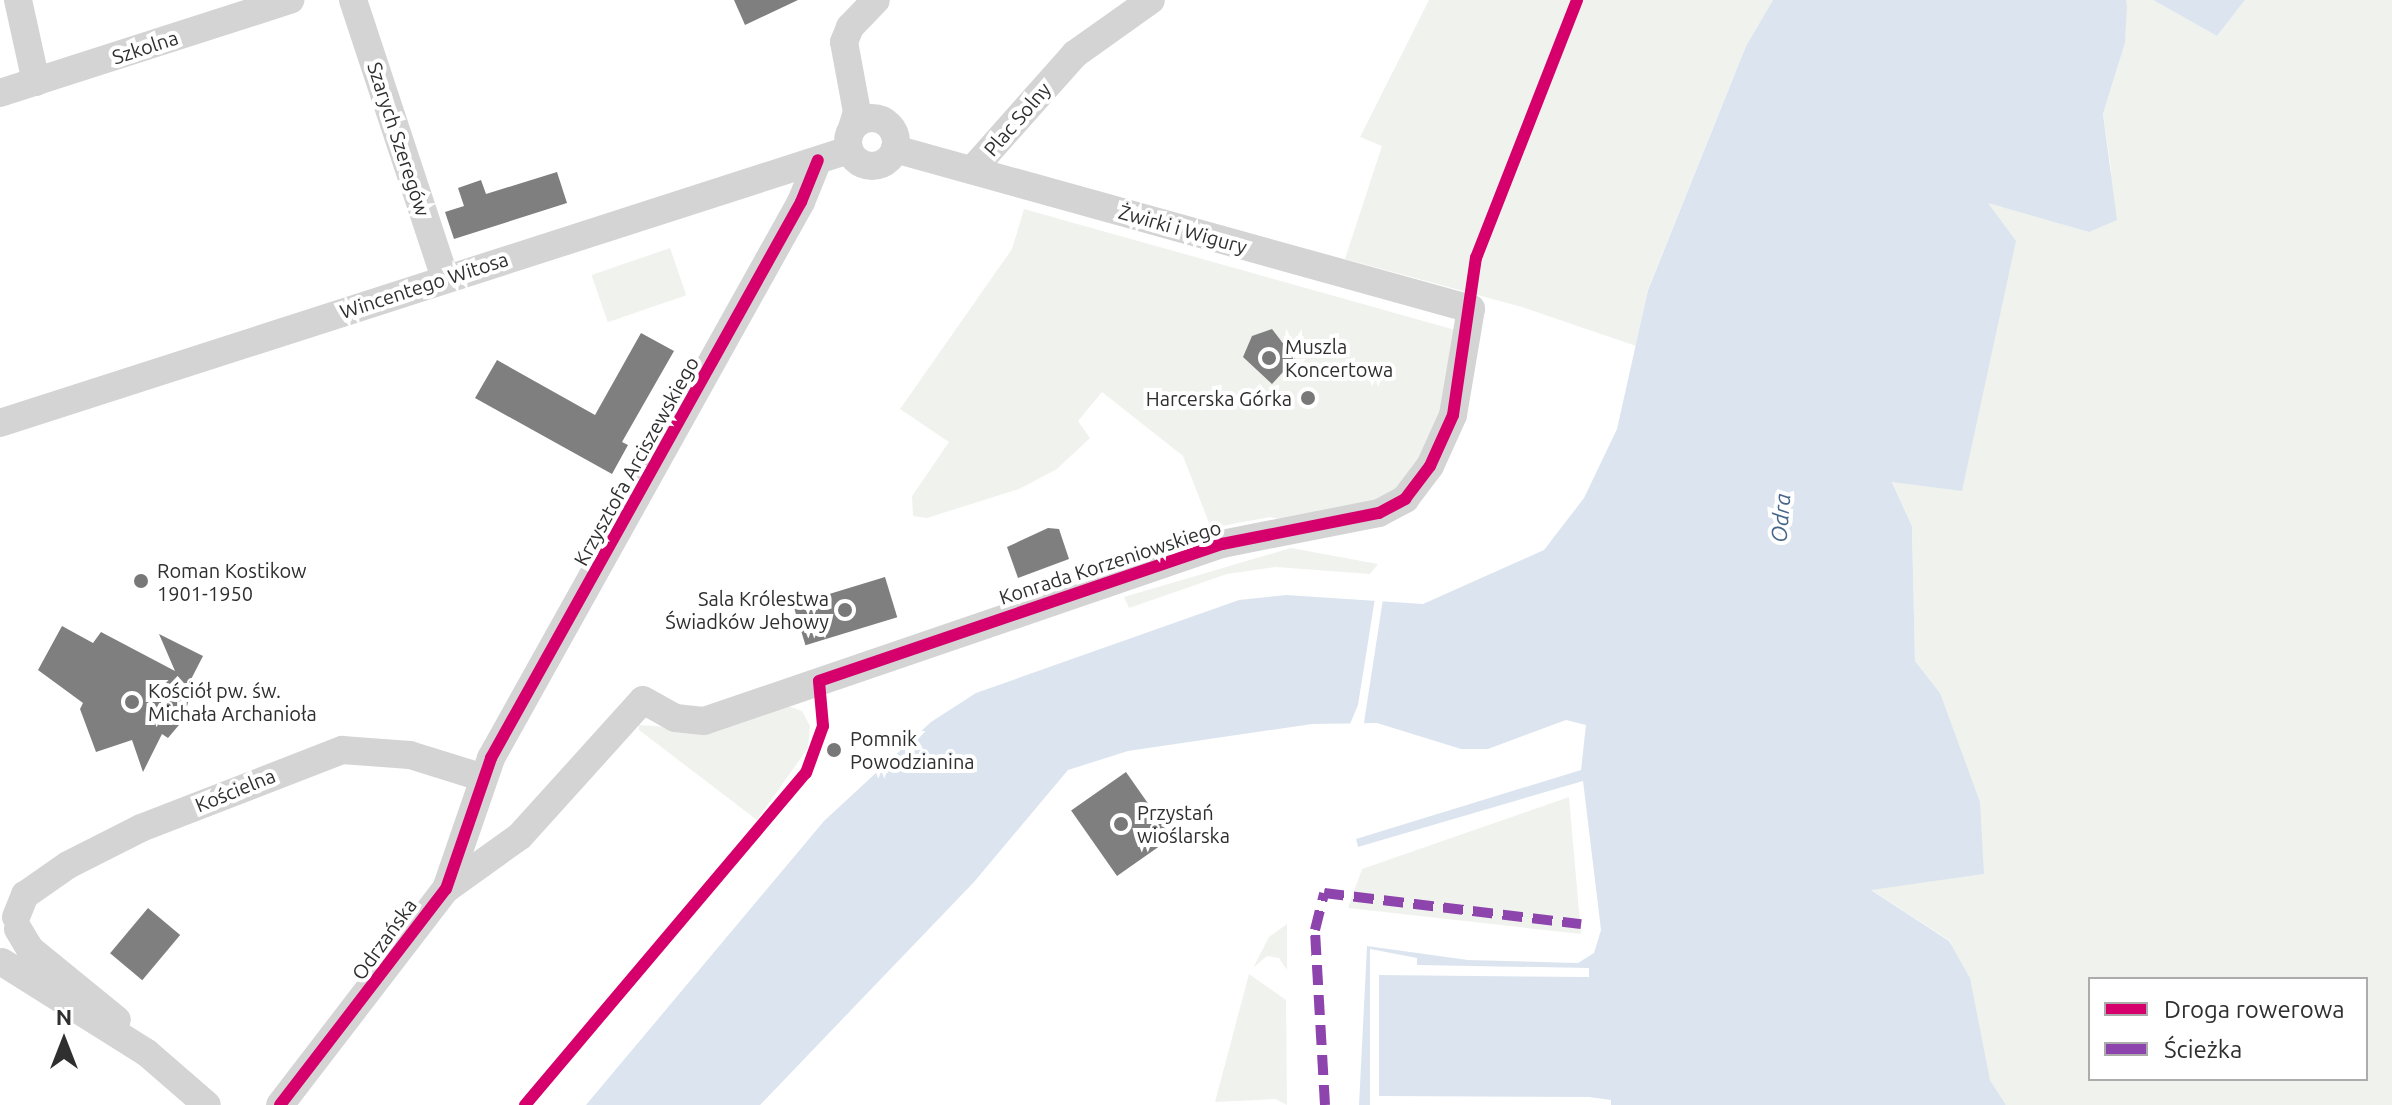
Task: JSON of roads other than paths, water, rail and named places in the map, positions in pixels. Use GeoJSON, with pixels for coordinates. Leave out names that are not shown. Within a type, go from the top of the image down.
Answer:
{"type":"FeatureCollection","features":[{"type":"Feature","properties":{"kind":"street"},"geometry":{"type":"LineString","coordinates":[[18,0],[36,82]]}},
{"type":"Feature","properties":{"kind":"street","name":"Szkolna"},"geometry":{"type":"LineString","coordinates":[[0,93],[290,0]]}},
{"type":"Feature","properties":{"kind":"street","name":"Szarych Szeregów"},"geometry":{"type":"LineString","coordinates":[[353,0],[445,278]]}},
{"type":"Feature","properties":{"kind":"street","name":"Plac Solny"},"geometry":{"type":"LineString","coordinates":[[972,170],[1062,67],[1151,0]]}},
{"type":"Feature","properties":{"kind":"street"},"geometry":{"type":"LineString","coordinates":[[872,5],[863,55],[895,149],[872,166],[858,162],[850,139],[857,112],[844,42],[850,27],[872,5]]}},
{"type":"Feature","properties":{"kind":"street"},"geometry":{"type":"LineString","coordinates":[[850,139],[864,119],[886,122]]}},
{"type":"Feature","properties":{"kind":"street","name":"Wincentego Witosa"},"geometry":{"type":"LineString","coordinates":[[0,423],[818,160],[850,139]]}},
{"type":"Feature","properties":{"kind":"street","name":"Żwirki i Wigury"},"geometry":{"type":"LineString","coordinates":[[895,149],[1471,309]]}},
{"type":"Feature","properties":{"kind":"street","name":"Krzysztofa Arciszewskiego"},"geometry":{"type":"LineString","coordinates":[[484,778],[801,202],[818,160]]}},
{"type":"Feature","properties":{"kind":"street","name":"Konrada Korzeniowskiego"},"geometry":{"type":"LineString","coordinates":[[819,681],[1222,544],[1379,513],[1405,499],[1430,466],[1453,415],[1471,309]]}},
{"type":"Feature","properties":{"kind":"street","name":"Odrzańska"},"geometry":{"type":"LineString","coordinates":[[280,1105],[446,889],[520,836],[643,700],[667,715],[704,721],[819,681]]}},
{"type":"Feature","properties":{"kind":"street","name":"Kościelna"},"geometry":{"type":"LineString","coordinates":[[1,962],[12,914],[25,895],[68,865],[141,828],[342,750],[410,755],[484,778]]}},
{"type":"Feature","properties":{"kind":"street","name":"Odrzańska"},"geometry":{"type":"LineString","coordinates":[[446,889],[484,778]]}},
{"type":"Feature","properties":{"kind":"street"},"geometry":{"type":"LineString","coordinates":[[12,914],[30,949],[83,987],[147,1053],[207,1105]]}},
{"type":"Feature","properties":{"kind":"street"},"geometry":{"type":"LineString","coordinates":[[1,962],[147,1053]]}},
{"type":"Feature","properties":{"kind":"water","name":"Odra"},"geometry":{"type":"Polygon","coordinates":[[[1773,0],[2126,0],[2125,43],[2103,114],[2117,220],[2089,232],[1988,203],[2016,241],[1962,491],[1892,482],[1912,526],[1915,661],[1940,693],[1980,802],[1984,874],[1871,890],[1949,941],[1970,978],[1990,1080],[2006,1105],[1359,1105],[1367,946],[1468,960],[1578,963],[1594,953],[1601,930],[1583,781],[1358,847],[1356,839],[1581,770],[1586,725],[1566,720],[1488,749],[1461,749],[1377,723],[1312,724],[1128,751],[1068,770],[974,882],[760,1105],[586,1105],[824,821],[931,722],[976,693],[1239,600],[1286,595],[1423,604],[1544,550],[1584,498],[1617,429],[1648,290],[1746,46],[1773,0]]]}},
{"type":"Feature","properties":{"kind":"water"},"geometry":{"type":"Polygon","coordinates":[[[2153,0],[2245,0],[2217,36],[2153,0]]]}},
{"type":"Feature","properties":{"kind":"place","name":"Muszla Koncertowa"},"geometry":{"type":"Point","coordinates":[1269,358]}},
{"type":"Feature","properties":{"kind":"place","name":"Harcerska Górka"},"geometry":{"type":"Point","coordinates":[1308,398]}},
{"type":"Feature","properties":{"kind":"place","name":"Roman Kostikow 1901-1950"},"geometry":{"type":"Point","coordinates":[141,581]}},
{"type":"Feature","properties":{"kind":"place","name":"Sala Królestwa Świadków Jehowy"},"geometry":{"type":"Point","coordinates":[845,610]}},
{"type":"Feature","properties":{"kind":"place","name":"Kościół pw. św. Michała Archanioła"},"geometry":{"type":"Point","coordinates":[132,702]}},
{"type":"Feature","properties":{"kind":"place","name":"Pomnik Powodzianina"},"geometry":{"type":"Point","coordinates":[834,750]}},
{"type":"Feature","properties":{"kind":"place","name":"Przystań wioślarska"},"geometry":{"type":"Point","coordinates":[1121,824]}}]}
